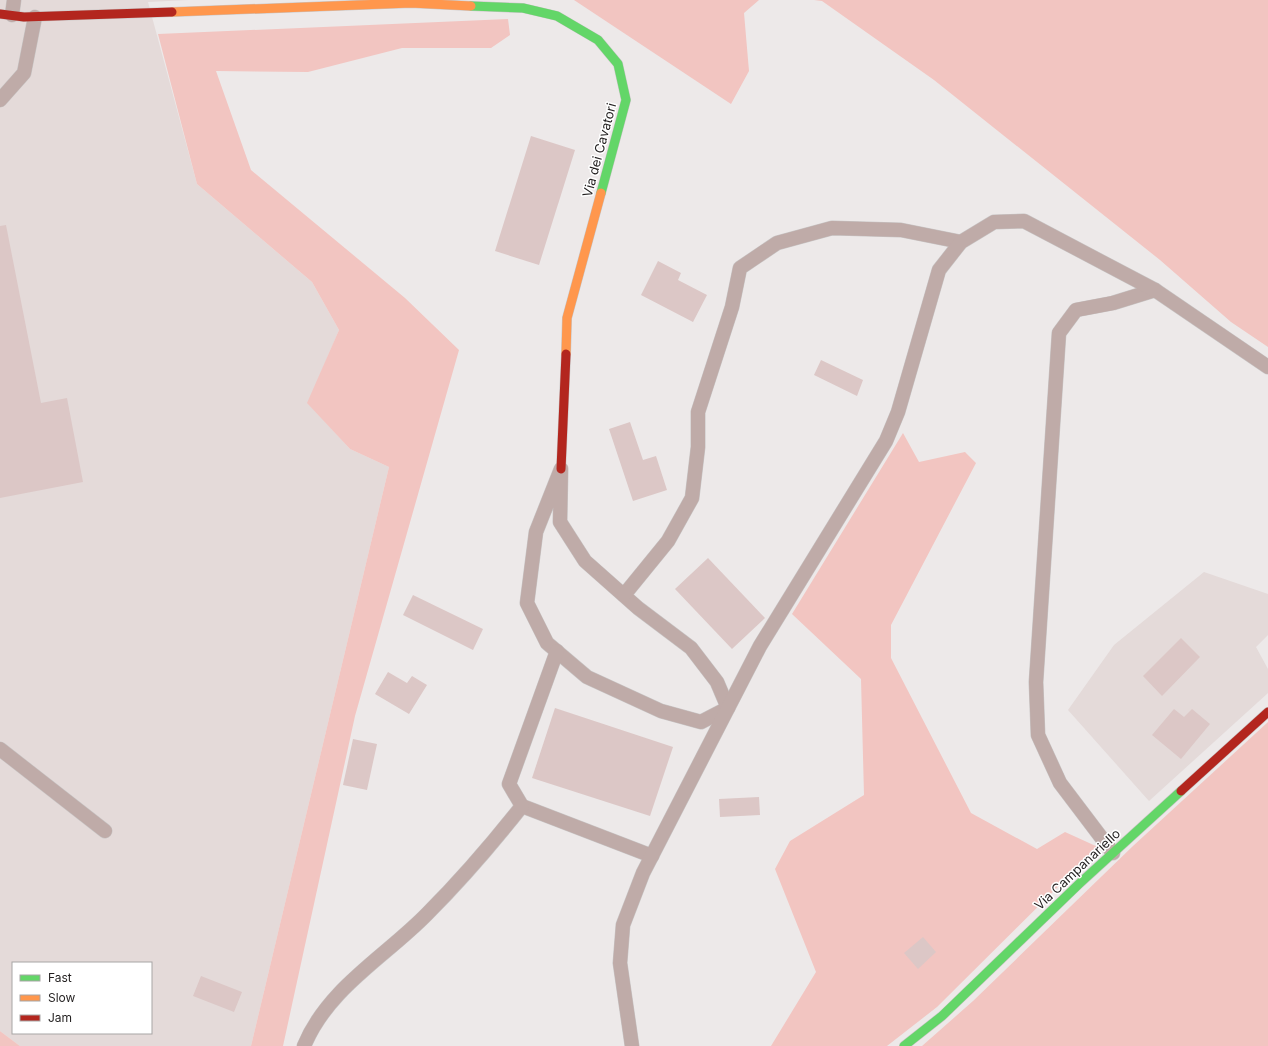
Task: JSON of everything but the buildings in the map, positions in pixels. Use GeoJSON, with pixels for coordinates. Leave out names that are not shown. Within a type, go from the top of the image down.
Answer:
{"type":"FeatureCollection","features":[{"type":"Feature","properties":{"kind":"street","name":"Via dei Cavatori"},"geometry":{"type":"LineString","coordinates":[[6,14],[35,17],[426,4],[523,8],[557,16],[598,40],[618,64],[626,100],[567,318],[561,469]]}},
{"type":"Feature","properties":{"kind":"street","name":"Via Campanariello"},"geometry":{"type":"LineString","coordinates":[[904,1046],[942,1016],[1113,853],[1268,712]]}},
{"type":"Feature","properties":{"kind":"lane"},"geometry":{"type":"LineString","coordinates":[[6,14],[14,0]]}},
{"type":"Feature","properties":{"kind":"lane"},"geometry":{"type":"LineString","coordinates":[[0,100],[24,73],[35,17]]}},
{"type":"Feature","properties":{"kind":"lane"},"geometry":{"type":"LineString","coordinates":[[632,1046],[620,963],[623,925],[643,873],[760,646],[886,441],[898,412],[939,270],[961,242],[994,222],[1024,221],[1155,290],[1268,367]]}},
{"type":"Feature","properties":{"kind":"lane"},"geometry":{"type":"LineString","coordinates":[[624,595],[668,541],[692,498],[698,447],[698,412],[732,307],[740,268],[777,243],[832,228],[900,230],[961,242]]}},
{"type":"Feature","properties":{"kind":"lane"},"geometry":{"type":"LineString","coordinates":[[1113,853],[1060,784],[1038,735],[1036,682],[1059,332],[1076,310],[1113,303],[1155,290]]}},
{"type":"Feature","properties":{"kind":"lane"},"geometry":{"type":"LineString","coordinates":[[561,469],[560,522],[584,561],[691,648],[717,682],[728,708]]}},
{"type":"Feature","properties":{"kind":"lane"},"geometry":{"type":"LineString","coordinates":[[561,469],[536,532],[527,603],[547,643],[587,677],[662,711],[701,722],[728,708]]}},
{"type":"Feature","properties":{"kind":"lane"},"geometry":{"type":"LineString","coordinates":[[557,651],[509,784],[522,806],[652,856]]}},
{"type":"Feature","properties":{"kind":"lane"},"geometry":{"type":"LineString","coordinates":[[0,749],[104,831]]}},
{"type":"Feature","properties":{"kind":"lane"},"geometry":{"type":"LineString","coordinates":[[304,1046],[312,1027],[342,990],[427,915],[489,848],[522,806]]}},
{"type":"Feature","properties":{"kind":"shaded area"},"geometry":{"type":"Polygon","coordinates":[[[0,0],[189,0],[148,2],[197,184],[312,282],[339,330],[308,403],[350,449],[389,467],[251,1046],[20,1046],[0,1031],[0,0]]]}},
{"type":"Feature","properties":{"kind":"shaded area"},"geometry":{"type":"Polygon","coordinates":[[[574,0],[759,0],[744,13],[749,71],[731,104],[574,0]]]}},
{"type":"Feature","properties":{"kind":"shaded area"},"geometry":{"type":"Polygon","coordinates":[[[814,0],[1268,0],[1268,347],[1231,322],[1160,260],[934,80],[822,1],[814,0]]]}},
{"type":"Feature","properties":{"kind":"shaded area"},"geometry":{"type":"Polygon","coordinates":[[[508,19],[510,35],[491,48],[402,48],[308,72],[216,71],[251,170],[405,298],[459,350],[355,716],[283,1046],[251,1046],[389,467],[350,449],[307,403],[339,330],[312,282],[197,184],[158,34],[508,19]]]}},
{"type":"Feature","properties":{"kind":"shaded area"},"geometry":{"type":"Polygon","coordinates":[[[903,433],[919,462],[965,452],[976,463],[891,625],[891,658],[971,813],[1037,849],[1065,832],[1098,847],[937,1007],[887,1046],[771,1046],[816,972],[775,869],[790,841],[864,795],[861,679],[792,614],[903,433]]]}},
{"type":"Feature","properties":{"kind":"shaded area"},"geometry":{"type":"Polygon","coordinates":[[[1204,572],[1268,594],[1268,635],[1256,647],[1268,669],[1268,693],[1149,801],[1068,710],[1114,645],[1204,572]]]}},
{"type":"Feature","properties":{"kind":"shaded area"},"geometry":{"type":"Polygon","coordinates":[[[1268,722],[1268,1046],[922,1046],[973,1001],[1133,846],[1268,722]]]}},
{"type":"Feature","properties":{"kind":"shaded area"},"geometry":{"type":"Polygon","coordinates":[[[0,1031],[20,1046],[0,1046],[0,1031]]]}},
{"type":"Feature","properties":{"kind":"traffic: fast"},"geometry":{"type":"LineString","coordinates":[[471,6],[523,8],[557,16],[598,40],[618,64],[626,100],[601,193]]}},
{"type":"Feature","properties":{"kind":"traffic: fast"},"geometry":{"type":"LineString","coordinates":[[904,1046],[942,1016],[1080,883],[1181,791]]}},
{"type":"Feature","properties":{"kind":"traffic: slow"},"geometry":{"type":"LineString","coordinates":[[172,12],[411,3],[471,6]]}},
{"type":"Feature","properties":{"kind":"traffic: slow"},"geometry":{"type":"LineString","coordinates":[[566,354],[567,318],[601,193]]}},
{"type":"Feature","properties":{"kind":"traffic: jam"},"geometry":{"type":"LineString","coordinates":[[0,14],[24,17],[172,12]]}},
{"type":"Feature","properties":{"kind":"traffic: jam"},"geometry":{"type":"LineString","coordinates":[[561,469],[566,354]]}},
{"type":"Feature","properties":{"kind":"traffic: jam"},"geometry":{"type":"LineString","coordinates":[[1181,791],[1268,712]]}}]}
